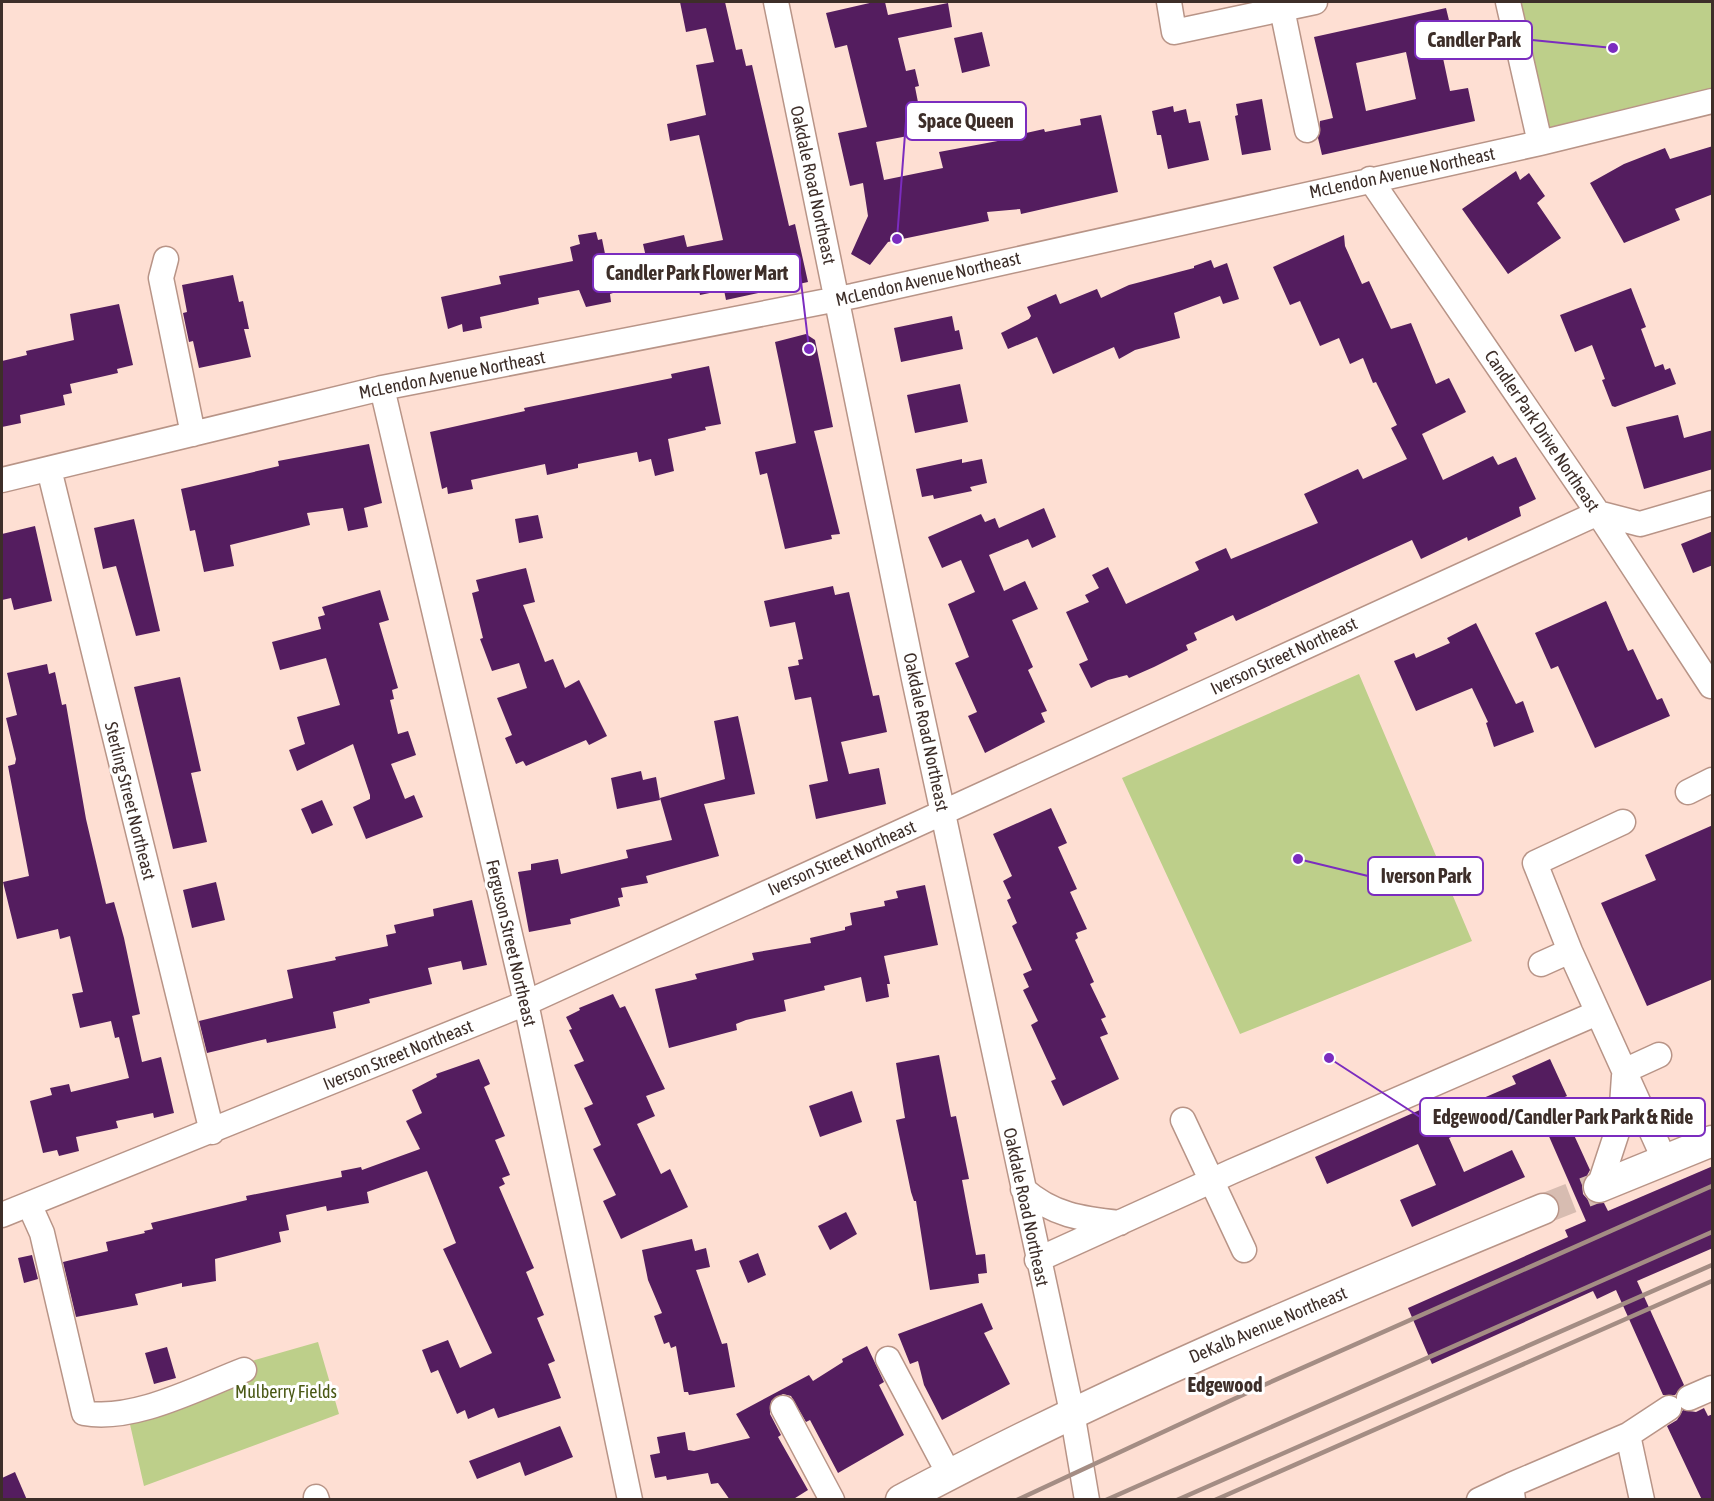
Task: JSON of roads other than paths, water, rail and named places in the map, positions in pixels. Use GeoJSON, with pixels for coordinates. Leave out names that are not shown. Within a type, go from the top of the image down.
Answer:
{"type":"FeatureCollection","features":[{"type":"Feature","properties":{"kind":"main road"},"geometry":{"type":"LineString","coordinates":[[1599,1187],[1713,1141]]}},
{"type":"Feature","properties":{"kind":"main road","name":"DeKalb Avenue Northeast"},"geometry":{"type":"LineString","coordinates":[[901,1500],[1071,1412],[1339,1294],[1543,1209]]}},
{"type":"Feature","properties":{"kind":"street","name":"Oakdale Road Northeast"},"geometry":{"type":"LineString","coordinates":[[776,2],[914,679],[1071,1412],[1087,1500]]}},
{"type":"Feature","properties":{"kind":"street"},"geometry":{"type":"LineString","coordinates":[[1169,2],[1174,32],[1315,2]]}},
{"type":"Feature","properties":{"kind":"street"},"geometry":{"type":"LineString","coordinates":[[1508,2],[1540,143]]}},
{"type":"Feature","properties":{"kind":"street"},"geometry":{"type":"LineString","coordinates":[[1282,9],[1307,130]]}},
{"type":"Feature","properties":{"kind":"street","name":"McLendon Avenue Northeast"},"geometry":{"type":"LineString","coordinates":[[2,480],[382,388],[837,299],[1540,143],[1713,101]]}},
{"type":"Feature","properties":{"kind":"street","name":"Candler Park Drive Northeast"},"geometry":{"type":"LineString","coordinates":[[1370,179],[1598,513],[1711,686]]}},
{"type":"Feature","properties":{"kind":"street"},"geometry":{"type":"LineString","coordinates":[[166,259],[161,278],[194,434]]}},
{"type":"Feature","properties":{"kind":"street","name":"Ferguson Street Northeast"},"geometry":{"type":"LineString","coordinates":[[382,388],[526,1002],[630,1500]]}},
{"type":"Feature","properties":{"kind":"street","name":"Sterling Street Northeast"},"geometry":{"type":"LineString","coordinates":[[49,470],[212,1132]]}},
{"type":"Feature","properties":{"kind":"street"},"geometry":{"type":"LineString","coordinates":[[1598,513],[1640,524],[1713,503]]}},
{"type":"Feature","properties":{"kind":"street","name":"Iverson Street Northeast"},"geometry":{"type":"LineString","coordinates":[[2,1215],[212,1132],[526,1002],[1598,513]]}},
{"type":"Feature","properties":{"kind":"street"},"geometry":{"type":"LineString","coordinates":[[1688,792],[1713,780]]}},
{"type":"Feature","properties":{"kind":"street"},"geometry":{"type":"LineString","coordinates":[[1623,822],[1535,863],[1597,1013],[1665,1161]]}},
{"type":"Feature","properties":{"kind":"street"},"geometry":{"type":"LineString","coordinates":[[1541,964],[1570,951]]}},
{"type":"Feature","properties":{"kind":"street"},"geometry":{"type":"LineString","coordinates":[[1037,1260],[1597,1013]]}},
{"type":"Feature","properties":{"kind":"street"},"geometry":{"type":"LineString","coordinates":[[1624,1071],[1659,1055]]}},
{"type":"Feature","properties":{"kind":"street"},"geometry":{"type":"LineString","coordinates":[[1599,1187],[1621,1120],[1624,1071]]}},
{"type":"Feature","properties":{"kind":"street"},"geometry":{"type":"LineString","coordinates":[[1182,1120],[1244,1250]]}},
{"type":"Feature","properties":{"kind":"street"},"geometry":{"type":"LineString","coordinates":[[1023,1189],[1056,1212],[1076,1218],[1120,1223]]}},
{"type":"Feature","properties":{"kind":"street"},"geometry":{"type":"LineString","coordinates":[[29,1204],[42,1233],[84,1413],[101,1416],[125,1413],[244,1370]]}},
{"type":"Feature","properties":{"kind":"street"},"geometry":{"type":"LineString","coordinates":[[888,1359],[949,1474]]}},
{"type":"Feature","properties":{"kind":"street"},"geometry":{"type":"LineString","coordinates":[[1479,1500],[1512,1492],[1628,1435],[1679,1403],[1713,1388]]}},
{"type":"Feature","properties":{"kind":"street"},"geometry":{"type":"LineString","coordinates":[[783,1408],[832,1500]]}},
{"type":"Feature","properties":{"kind":"street"},"geometry":{"type":"LineString","coordinates":[[1628,1435],[1642,1500]]}},
{"type":"Feature","properties":{"kind":"tunnel"},"geometry":{"type":"LineString","coordinates":[[1543,1209],[1599,1187]]}},
{"type":"Feature","properties":{"kind":"railway"},"geometry":{"type":"LineString","coordinates":[[1017,1500],[1264,1385],[1712,1186]]}},
{"type":"Feature","properties":{"kind":"railway"},"geometry":{"type":"LineString","coordinates":[[1106,1500],[1712,1232]]}},
{"type":"Feature","properties":{"kind":"railway"},"geometry":{"type":"LineString","coordinates":[[1177,1500],[1712,1265]]}},
{"type":"Feature","properties":{"kind":"railway"},"geometry":{"type":"LineString","coordinates":[[1215,1500],[1712,1281]]}},
{"type":"Feature","properties":{"kind":"place","name":"Candler Park"},"geometry":{"type":"Point","coordinates":[1613,48]}},
{"type":"Feature","properties":{"kind":"place","name":"Space Queen"},"geometry":{"type":"Point","coordinates":[897,239]}},
{"type":"Feature","properties":{"kind":"place","name":"Candler Park Flower Mart"},"geometry":{"type":"Point","coordinates":[809,349]}},
{"type":"Feature","properties":{"kind":"place","name":"Iverson Park"},"geometry":{"type":"Point","coordinates":[1298,859]}},
{"type":"Feature","properties":{"kind":"place","name":"Edgewood/Candler Park Park & Ride"},"geometry":{"type":"Point","coordinates":[1329,1058]}},
{"type":"Feature","properties":{"kind":"district","name":"Edgewood"},"geometry":{"type":"Point","coordinates":[1225,1385]}},
{"type":"Feature","properties":{"kind":"park label","name":"Mulberry Fields"},"geometry":{"type":"Point","coordinates":[286,1392]}}]}
